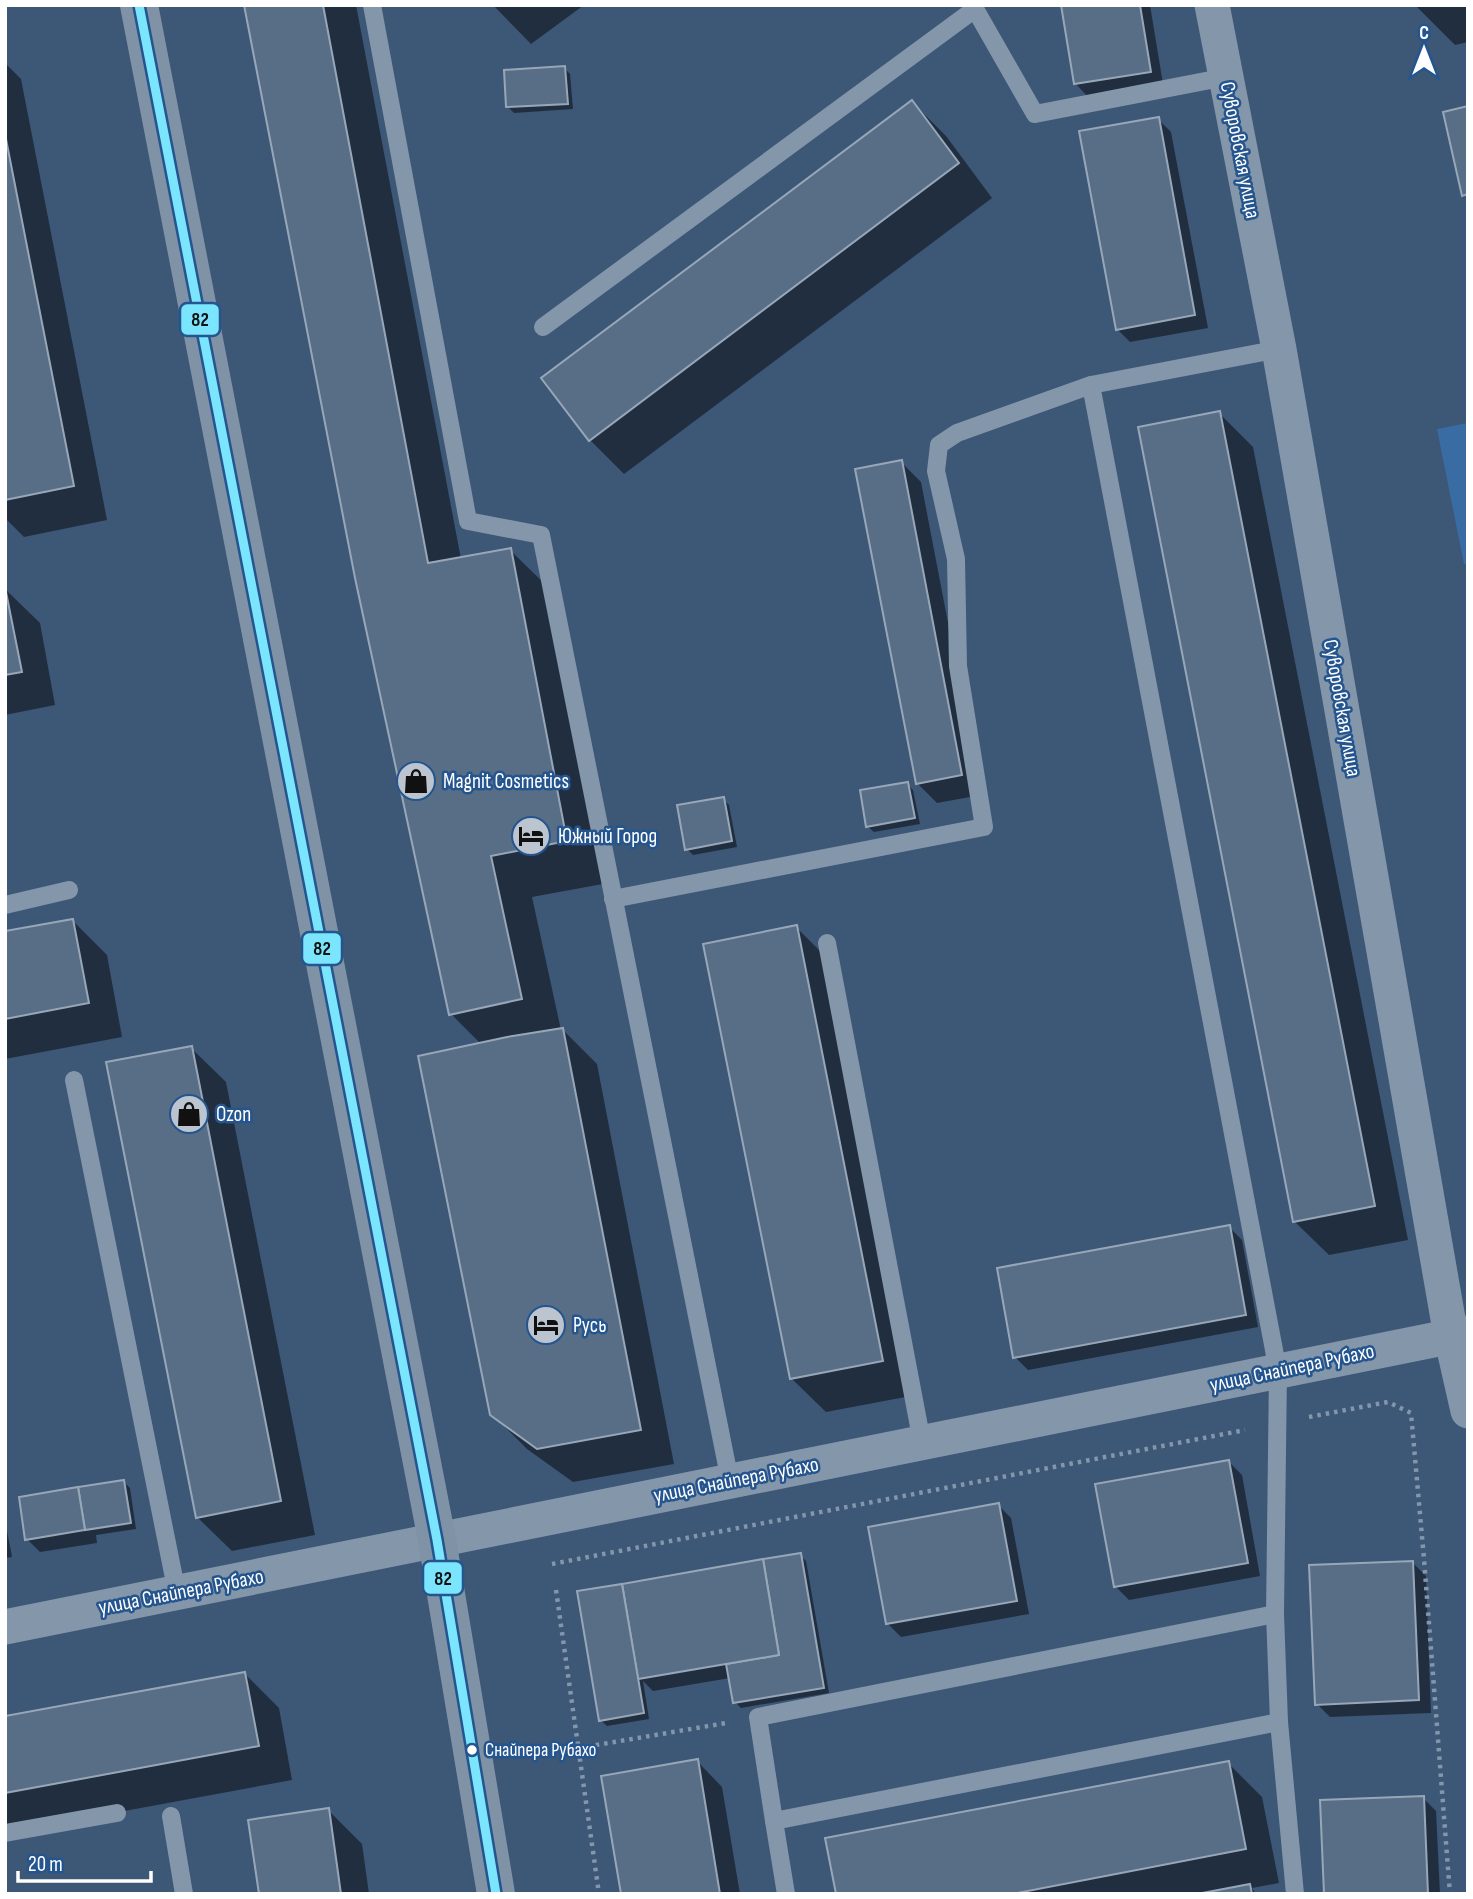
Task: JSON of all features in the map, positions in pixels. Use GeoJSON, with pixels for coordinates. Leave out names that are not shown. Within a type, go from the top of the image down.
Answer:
{"type":"FeatureCollection","features":[{"type":"Feature","properties":{"kind":"street"},"geometry":{"type":"LineString","coordinates":[[139,5],[438,1540],[496,1894]]}},
{"type":"Feature","properties":{"kind":"street","name":"Суворовская улица"},"geometry":{"type":"LineString","coordinates":[[1212,5],[1279,349],[1459,1334],[1468,1411]]}},
{"type":"Feature","properties":{"kind":"street","name":"улица Снайпера Рубахо"},"geometry":{"type":"LineString","coordinates":[[5,1627],[1459,1334]]}},
{"type":"Feature","properties":{"kind":"lane"},"geometry":{"type":"LineString","coordinates":[[372,5],[468,521],[541,535],[730,1481]]}},
{"type":"Feature","properties":{"kind":"lane"},"geometry":{"type":"LineString","coordinates":[[543,327],[975,7],[1035,114],[1226,77]]}},
{"type":"Feature","properties":{"kind":"lane"},"geometry":{"type":"LineString","coordinates":[[613,898],[984,827],[958,666],[956,559],[936,471],[939,445],[957,433],[1091,385],[1279,349]]}},
{"type":"Feature","properties":{"kind":"lane"},"geometry":{"type":"LineString","coordinates":[[1091,385],[1278,1371],[1275,1614],[1279,1722],[1295,1894]]}},
{"type":"Feature","properties":{"kind":"lane"},"geometry":{"type":"LineString","coordinates":[[5,905],[69,890]]}},
{"type":"Feature","properties":{"kind":"lane"},"geometry":{"type":"LineString","coordinates":[[827,943],[922,1442]]}},
{"type":"Feature","properties":{"kind":"lane"},"geometry":{"type":"LineString","coordinates":[[74,1080],[177,1593]]}},
{"type":"Feature","properties":{"kind":"lane"},"geometry":{"type":"LineString","coordinates":[[786,1894],[758,1717],[1275,1614]]}},
{"type":"Feature","properties":{"kind":"lane"},"geometry":{"type":"LineString","coordinates":[[774,1821],[1279,1722]]}},
{"type":"Feature","properties":{"kind":"lane"},"geometry":{"type":"LineString","coordinates":[[5,1833],[117,1813]]}},
{"type":"Feature","properties":{"kind":"lane"},"geometry":{"type":"LineString","coordinates":[[172,1816],[184,1894]]}},
{"type":"Feature","properties":{"kind":"path"},"geometry":{"type":"LineString","coordinates":[[552,1564],[1388,1402],[1411,1413],[1450,1894]]}},
{"type":"Feature","properties":{"kind":"path"},"geometry":{"type":"LineString","coordinates":[[556,1590],[599,1894]]}},
{"type":"Feature","properties":{"kind":"path"},"geometry":{"type":"LineString","coordinates":[[579,1748],[758,1717]]}},
{"type":"Feature","properties":{"kind":"shaded area"},"geometry":{"type":"Polygon","coordinates":[[[1468,423],[1468,563],[1464,564],[1437,429],[1468,423]]]}},
{"type":"Feature","properties":{"kind":"building"},"geometry":{"type":"Polygon","coordinates":[[[244,5],[323,5],[428,563],[511,548],[567,841],[491,856],[522,999],[449,1015],[355,578],[244,5]]]}},
{"type":"Feature","properties":{"kind":"building"},"geometry":{"type":"Polygon","coordinates":[[[1061,5],[1140,5],[1151,72],[1074,84],[1061,5]]]}},
{"type":"Feature","properties":{"kind":"building"},"geometry":{"type":"Polygon","coordinates":[[[565,66],[568,104],[506,107],[504,70],[565,66]]]}},
{"type":"Feature","properties":{"kind":"building"},"geometry":{"type":"Polygon","coordinates":[[[912,100],[959,163],[589,441],[541,378],[912,100]]]}},
{"type":"Feature","properties":{"kind":"building"},"geometry":{"type":"Polygon","coordinates":[[[1468,106],[1468,194],[1462,196],[1443,112],[1468,106]]]}},
{"type":"Feature","properties":{"kind":"building"},"geometry":{"type":"Polygon","coordinates":[[[1159,117],[1195,315],[1116,330],[1079,131],[1159,117]]]}},
{"type":"Feature","properties":{"kind":"building"},"geometry":{"type":"Polygon","coordinates":[[[5,134],[74,486],[5,500],[5,134]]]}},
{"type":"Feature","properties":{"kind":"building"},"geometry":{"type":"Polygon","coordinates":[[[1220,411],[1375,1206],[1293,1222],[1138,427],[1220,411]]]}},
{"type":"Feature","properties":{"kind":"building"},"geometry":{"type":"Polygon","coordinates":[[[902,460],[962,775],[916,784],[855,469],[902,460]]]}},
{"type":"Feature","properties":{"kind":"building"},"geometry":{"type":"Polygon","coordinates":[[[5,587],[22,672],[5,675],[5,587]]]}},
{"type":"Feature","properties":{"kind":"building"},"geometry":{"type":"Polygon","coordinates":[[[908,782],[915,818],[866,827],[860,790],[908,782]]]}},
{"type":"Feature","properties":{"kind":"building"},"geometry":{"type":"Polygon","coordinates":[[[724,797],[732,841],[685,850],[677,805],[724,797]]]}},
{"type":"Feature","properties":{"kind":"building"},"geometry":{"type":"Polygon","coordinates":[[[73,919],[89,1003],[5,1019],[5,931],[73,919]]]}},
{"type":"Feature","properties":{"kind":"building"},"geometry":{"type":"Polygon","coordinates":[[[797,925],[883,1361],[790,1379],[703,944],[797,925]]]}},
{"type":"Feature","properties":{"kind":"building","name":"Русь"},"geometry":{"type":"Polygon","coordinates":[[[563,1028],[641,1430],[537,1449],[490,1415],[418,1056],[563,1028]]]}},
{"type":"Feature","properties":{"kind":"building"},"geometry":{"type":"Polygon","coordinates":[[[192,1046],[281,1501],[196,1518],[106,1062],[192,1046]]]}},
{"type":"Feature","properties":{"kind":"building"},"geometry":{"type":"Polygon","coordinates":[[[1230,1225],[1246,1315],[1013,1358],[997,1268],[1230,1225]]]}},
{"type":"Feature","properties":{"kind":"building"},"geometry":{"type":"Polygon","coordinates":[[[1229,1460],[1248,1563],[1114,1587],[1095,1484],[1229,1460]]]}},
{"type":"Feature","properties":{"kind":"building"},"geometry":{"type":"Polygon","coordinates":[[[124,1480],[131,1523],[85,1530],[78,1487],[124,1480]]]}},
{"type":"Feature","properties":{"kind":"building"},"geometry":{"type":"Polygon","coordinates":[[[78,1487],[85,1530],[25,1540],[19,1497],[78,1487]]]}},
{"type":"Feature","properties":{"kind":"building"},"geometry":{"type":"Polygon","coordinates":[[[999,1503],[1017,1601],[886,1624],[868,1527],[999,1503]]]}},
{"type":"Feature","properties":{"kind":"building"},"geometry":{"type":"Polygon","coordinates":[[[801,1553],[824,1688],[733,1703],[726,1664],[779,1655],[763,1559],[801,1553]]]}},
{"type":"Feature","properties":{"kind":"building"},"geometry":{"type":"Polygon","coordinates":[[[763,1559],[779,1655],[638,1679],[622,1584],[763,1559]]]}},
{"type":"Feature","properties":{"kind":"building"},"geometry":{"type":"Polygon","coordinates":[[[1413,1561],[1419,1700],[1315,1705],[1309,1565],[1413,1561]]]}},
{"type":"Feature","properties":{"kind":"building"},"geometry":{"type":"Polygon","coordinates":[[[622,1584],[644,1713],[599,1721],[577,1591],[622,1584]]]}},
{"type":"Feature","properties":{"kind":"building"},"geometry":{"type":"Polygon","coordinates":[[[245,1672],[259,1746],[5,1793],[5,1716],[245,1672]]]}},
{"type":"Feature","properties":{"kind":"building"},"geometry":{"type":"Polygon","coordinates":[[[698,1759],[720,1894],[621,1894],[601,1776],[698,1759]]]}},
{"type":"Feature","properties":{"kind":"building"},"geometry":{"type":"Polygon","coordinates":[[[1229,1761],[1246,1849],[1012,1894],[836,1894],[825,1838],[1229,1761]]]}},
{"type":"Feature","properties":{"kind":"building"},"geometry":{"type":"Polygon","coordinates":[[[1424,1796],[1428,1894],[1324,1894],[1320,1800],[1424,1796]]]}},
{"type":"Feature","properties":{"kind":"building"},"geometry":{"type":"Polygon","coordinates":[[[329,1808],[341,1894],[259,1894],[248,1820],[329,1808]]]}},
{"type":"Feature","properties":{"kind":"building"},"geometry":{"type":"Polygon","coordinates":[[[1250,1884],[1252,1894],[1197,1894],[1250,1884]]]}},
{"type":"Feature","properties":{"kind":"transit line","name":"82"},"geometry":{"type":"LineString","coordinates":[[139,5],[437,1540],[496,1894]]}},
{"type":"Feature","properties":{"kind":"place","name":"Magnit Cosmetics"},"geometry":{"type":"Point","coordinates":[416,781]}},
{"type":"Feature","properties":{"kind":"place","name":"Южный Город"},"geometry":{"type":"Point","coordinates":[531,836]}},
{"type":"Feature","properties":{"kind":"place","name":"Ozon"},"geometry":{"type":"Point","coordinates":[189,1114]}},
{"type":"Feature","properties":{"kind":"place","name":"Русь"},"geometry":{"type":"Point","coordinates":[546,1325]}},
{"type":"Feature","properties":{"kind":"place","name":"Снайпера Рубахо"},"geometry":{"type":"Point","coordinates":[472,1750]}}]}
